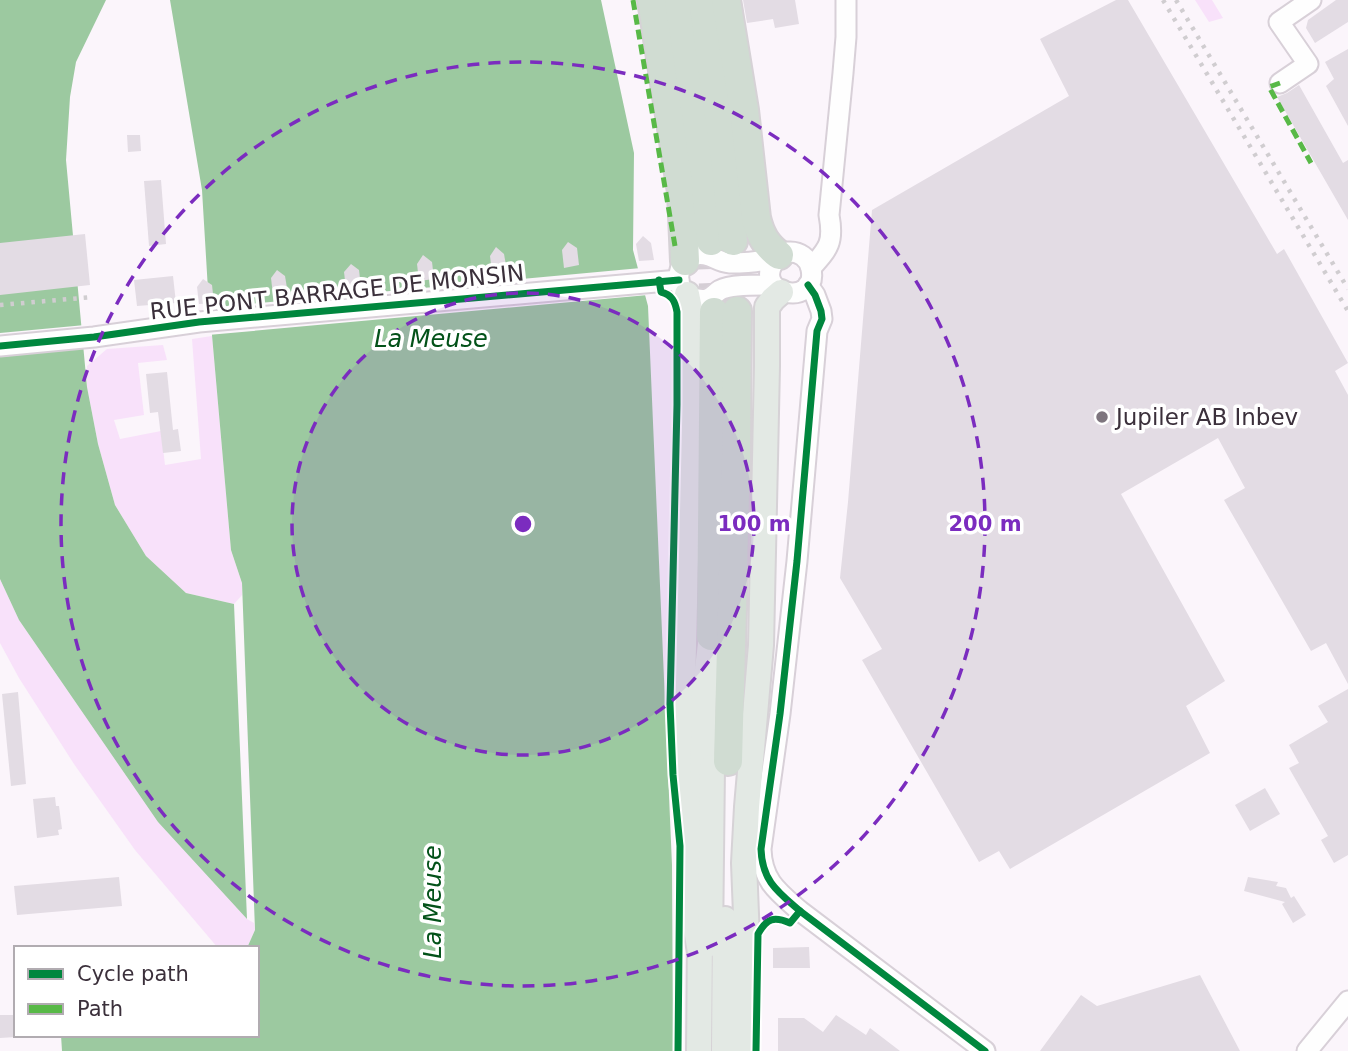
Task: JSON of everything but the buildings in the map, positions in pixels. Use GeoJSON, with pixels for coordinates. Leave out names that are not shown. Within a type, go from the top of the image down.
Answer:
{"type":"FeatureCollection","features":[{"type":"Feature","properties":{"kind":"highway"},"geometry":{"type":"LineString","coordinates":[[652,0],[682,192],[677,279]]}},
{"type":"Feature","properties":{"kind":"highway"},"geometry":{"type":"LineString","coordinates":[[679,0],[705,174],[721,248]]}},
{"type":"Feature","properties":{"kind":"highway"},"geometry":{"type":"LineString","coordinates":[[703,0],[725,154],[721,248]]}},
{"type":"Feature","properties":{"kind":"highway"},"geometry":{"type":"LineString","coordinates":[[726,0],[744,110],[756,218],[765,242],[784,255]]}},
{"type":"Feature","properties":{"kind":"highway"},"geometry":{"type":"LineString","coordinates":[[711,636],[724,304]]}},
{"type":"Feature","properties":{"kind":"highway"},"geometry":{"type":"LineString","coordinates":[[724,304],[736,458],[728,761]]}},
{"type":"Feature","properties":{"kind":"main road"},"geometry":{"type":"LineString","coordinates":[[677,279],[690,309],[683,689],[686,769],[692,830],[693,912],[700,953]]}},
{"type":"Feature","properties":{"kind":"main road"},"geometry":{"type":"LineString","coordinates":[[747,1051],[744,863],[761,645],[767,307],[781,290]]}},
{"type":"Feature","properties":{"kind":"main road"},"geometry":{"type":"LineString","coordinates":[[699,1051],[704,694],[711,636]]}},
{"type":"Feature","properties":{"kind":"main road"},"geometry":{"type":"LineString","coordinates":[[709,1051],[711,636]]}},
{"type":"Feature","properties":{"kind":"main road"},"geometry":{"type":"LineString","coordinates":[[724,1051],[728,761]]}},
{"type":"Feature","properties":{"kind":"street"},"geometry":{"type":"LineString","coordinates":[[724,304],[748,285],[801,291],[830,241],[832,231],[829,215],[846,37],[846,0]]}},
{"type":"Feature","properties":{"kind":"street"},"geometry":{"type":"LineString","coordinates":[[1280,83],[1308,64],[1279,22],[1311,0]]}},
{"type":"Feature","properties":{"kind":"street"},"geometry":{"type":"LineString","coordinates":[[721,248],[743,263],[784,255],[814,242],[829,215]]}},
{"type":"Feature","properties":{"kind":"street"},"geometry":{"type":"LineString","coordinates":[[721,248],[708,255],[694,255],[677,279],[699,300],[714,296],[724,304]]}},
{"type":"Feature","properties":{"kind":"street"},"geometry":{"type":"LineString","coordinates":[[721,248],[724,304]]}},
{"type":"Feature","properties":{"kind":"street"},"geometry":{"type":"LineString","coordinates":[[784,255],[806,258],[822,319],[817,331],[797,561],[780,714],[761,849],[762,861],[776,890],[810,919],[985,1051]]}},
{"type":"Feature","properties":{"kind":"street"},"geometry":{"type":"LineString","coordinates":[[784,255],[771,267],[770,274],[781,290],[804,307],[817,331]]}},
{"type":"Feature","properties":{"kind":"street","name":"RUE PONT BARRAGE DE MONSIN"},"geometry":{"type":"LineString","coordinates":[[0,346],[94,337],[199,322],[677,279]]}},
{"type":"Feature","properties":{"kind":"street"},"geometry":{"type":"LineString","coordinates":[[1307,1051],[1346,1008]]}},
{"type":"Feature","properties":{"kind":"shaded area"},"geometry":{"type":"Polygon","coordinates":[[[1195,0],[1212,0],[1223,18],[1209,22],[1195,0]]]}},
{"type":"Feature","properties":{"kind":"shaded area"},"geometry":{"type":"Polygon","coordinates":[[[212,336],[231,550],[242,583],[242,595],[234,604],[186,593],[146,556],[115,505],[98,444],[87,387],[87,366],[107,349],[163,345],[167,360],[138,363],[144,415],[114,420],[120,439],[161,431],[165,465],[201,459],[192,339],[212,336]]]}},
{"type":"Feature","properties":{"kind":"shaded area"},"geometry":{"type":"Polygon","coordinates":[[[0,579],[19,620],[158,822],[247,919],[254,923],[255,930],[248,946],[216,946],[135,850],[74,764],[0,643],[0,579]]]}},
{"type":"Feature","properties":{"kind":"water"},"geometry":{"type":"Polygon","coordinates":[[[0,0],[106,0],[76,62],[70,97],[66,160],[87,387],[98,444],[115,505],[146,556],[186,593],[234,604],[247,919],[158,822],[19,620],[0,579],[0,0]]]}},
{"type":"Feature","properties":{"kind":"water","name":"La Meuse"},"geometry":{"type":"Polygon","coordinates":[[[170,0],[601,0],[634,153],[633,250],[648,306],[672,865],[673,1051],[62,1051],[61,1037],[259,1037],[259,946],[248,946],[255,930],[242,583],[231,550],[202,190],[170,0]]]}},
{"type":"Feature","properties":{"kind":"pier"},"geometry":{"type":"Polygon","coordinates":[[[641,268],[648,295],[208,335],[206,308],[641,268]]]}},
{"type":"Feature","properties":{"kind":"pier"},"geometry":{"type":"Polygon","coordinates":[[[85,325],[87,348],[0,357],[0,333],[85,325]]]}},
{"type":"Feature","properties":{"kind":"tunnel"},"geometry":{"type":"LineString","coordinates":[[711,241],[714,312]]}},
{"type":"Feature","properties":{"kind":"railway"},"geometry":{"type":"LineString","coordinates":[[1163,0],[1348,311]]}},
{"type":"Feature","properties":{"kind":"railway"},"geometry":{"type":"LineString","coordinates":[[1176,0],[1348,289]]}},
{"type":"Feature","properties":{"kind":"railway"},"geometry":{"type":"LineString","coordinates":[[0,305],[93,297]]}},
{"type":"Feature","properties":{"kind":"marked path"},"geometry":{"type":"LineString","coordinates":[[633,0],[675,246]]}},
{"type":"Feature","properties":{"kind":"marked path"},"geometry":{"type":"LineString","coordinates":[[1280,83],[1269,87],[1311,163]]}},
{"type":"Feature","properties":{"kind":"cycle path"},"geometry":{"type":"LineString","coordinates":[[659,280],[661,292],[672,299],[677,312],[670,704],[680,846],[678,1051]]}},
{"type":"Feature","properties":{"kind":"cycle path"},"geometry":{"type":"LineString","coordinates":[[0,346],[94,337],[199,322],[679,280]]}},
{"type":"Feature","properties":{"kind":"cycle path"},"geometry":{"type":"LineString","coordinates":[[808,285],[815,295],[822,319],[817,331],[797,561],[780,714],[761,849],[764,870],[778,891],[800,911],[985,1051]]}},
{"type":"Feature","properties":{"kind":"cycle path"},"geometry":{"type":"LineString","coordinates":[[756,1051],[758,934],[771,920],[790,923],[800,911]]}},
{"type":"Feature","properties":{"kind":"place","name":"Jupiler AB Inbev"},"geometry":{"type":"Point","coordinates":[1102,417]}}]}
